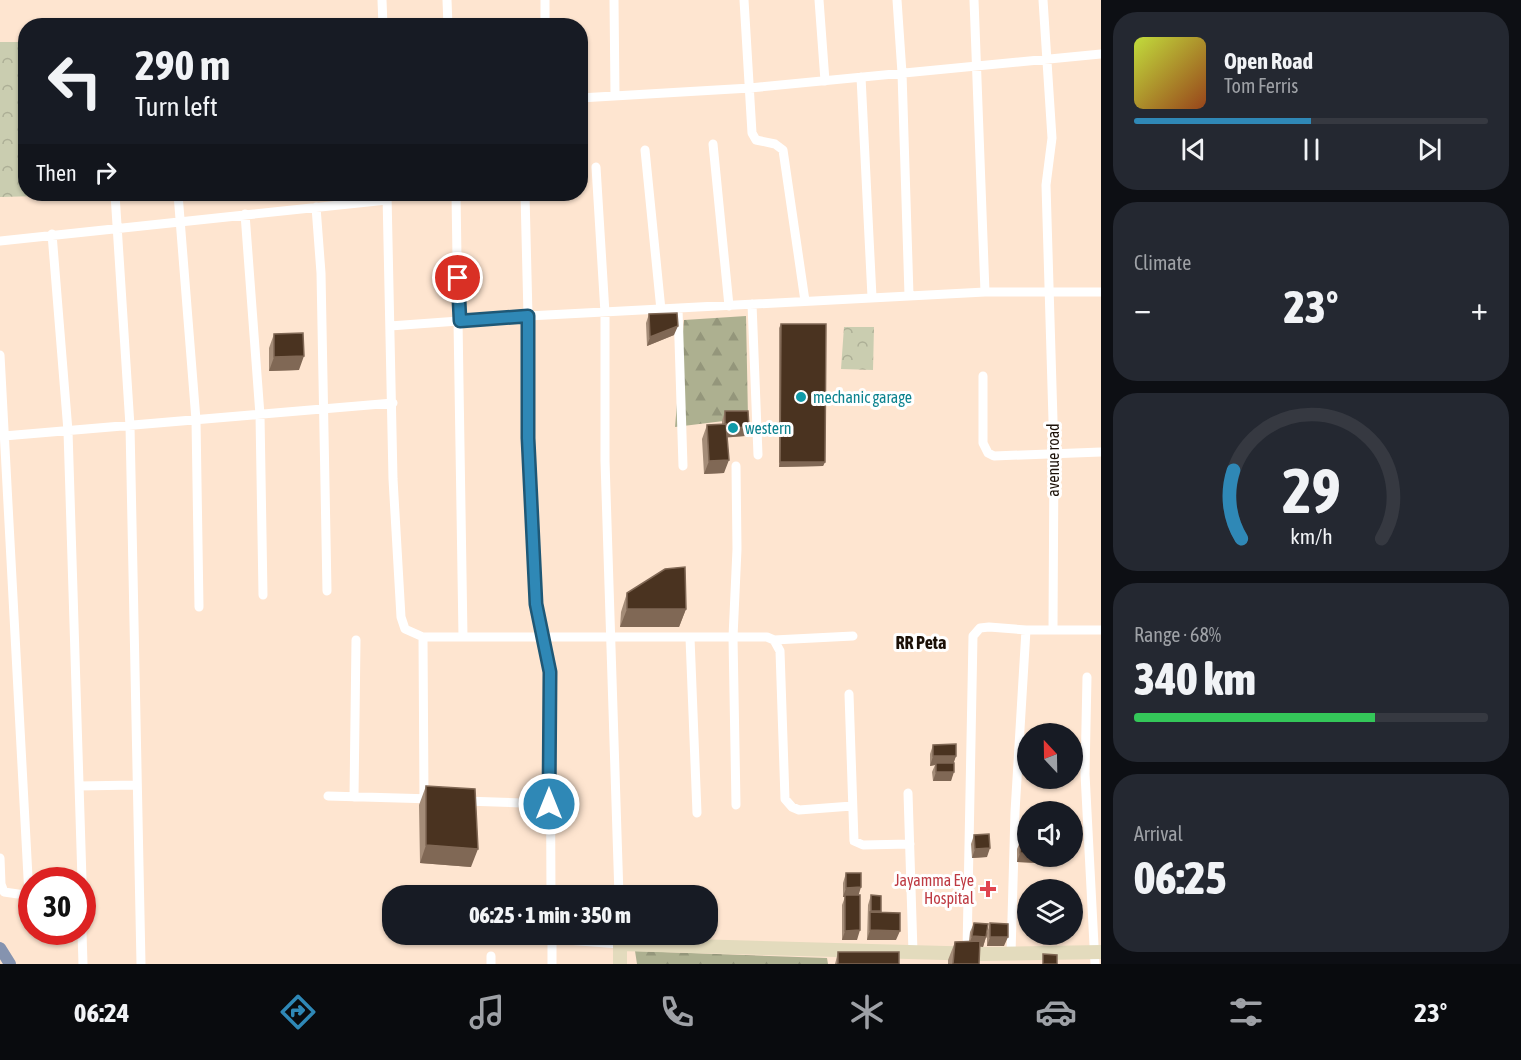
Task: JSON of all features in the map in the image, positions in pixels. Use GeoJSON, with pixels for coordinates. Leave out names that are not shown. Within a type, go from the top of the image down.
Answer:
{"type":"FeatureCollection","features":[{"type":"Feature","properties":{"kind":"street"},"geometry":{"type":"LineString","coordinates":[[382,0],[383,18]]}},
{"type":"Feature","properties":{"kind":"street"},"geometry":{"type":"LineString","coordinates":[[447,0],[448,18]]}},
{"type":"Feature","properties":{"kind":"street"},"geometry":{"type":"LineString","coordinates":[[544,0],[545,18]]}},
{"type":"Feature","properties":{"kind":"street"},"geometry":{"type":"LineString","coordinates":[[614,0],[615,94]]}},
{"type":"Feature","properties":{"kind":"street"},"geometry":{"type":"LineString","coordinates":[[744,0],[752,134],[759,141],[780,147],[784,156],[805,301]]}},
{"type":"Feature","properties":{"kind":"street"},"geometry":{"type":"LineString","coordinates":[[819,0],[825,81]]}},
{"type":"Feature","properties":{"kind":"street"},"geometry":{"type":"LineString","coordinates":[[897,0],[902,73],[909,295]]}},
{"type":"Feature","properties":{"kind":"street"},"geometry":{"type":"LineString","coordinates":[[974,0],[985,292]]}},
{"type":"Feature","properties":{"kind":"street","name":"avenue road"},"geometry":{"type":"LineString","coordinates":[[1043,0],[1052,138],[1046,185],[1051,292],[1054,454],[1053,629]]}},
{"type":"Feature","properties":{"kind":"street"},"geometry":{"type":"LineString","coordinates":[[588,97],[615,94],[681,94],[1101,54]]}},
{"type":"Feature","properties":{"kind":"street"},"geometry":{"type":"LineString","coordinates":[[861,77],[872,297]]}},
{"type":"Feature","properties":{"kind":"street"},"geometry":{"type":"LineString","coordinates":[[713,144],[729,306]]}},
{"type":"Feature","properties":{"kind":"street"},"geometry":{"type":"LineString","coordinates":[[645,150],[661,310]]}},
{"type":"Feature","properties":{"kind":"street"},"geometry":{"type":"LineString","coordinates":[[596,167],[605,313],[605,461],[613,636],[619,885]]}},
{"type":"Feature","properties":{"kind":"street"},"geometry":{"type":"LineString","coordinates":[[115,201],[130,426],[141,964]]}},
{"type":"Feature","properties":{"kind":"street"},"geometry":{"type":"LineString","coordinates":[[178,201],[196,420],[199,607]]}},
{"type":"Feature","properties":{"kind":"street"},"geometry":{"type":"LineString","coordinates":[[0,241],[359,201]]}},
{"type":"Feature","properties":{"kind":"street"},"geometry":{"type":"LineString","coordinates":[[387,201],[393,479],[401,617],[405,629],[423,637],[760,637],[774,640],[853,636]]}},
{"type":"Feature","properties":{"kind":"street"},"geometry":{"type":"LineString","coordinates":[[456,201],[460,321],[463,637]]}},
{"type":"Feature","properties":{"kind":"street"},"geometry":{"type":"LineString","coordinates":[[525,201],[528,438],[536,604],[550,672],[551,885]]}},
{"type":"Feature","properties":{"kind":"street"},"geometry":{"type":"LineString","coordinates":[[316,207],[321,273],[327,591]]}},
{"type":"Feature","properties":{"kind":"street"},"geometry":{"type":"LineString","coordinates":[[245,214],[260,415],[263,595]]}},
{"type":"Feature","properties":{"kind":"street"},"geometry":{"type":"LineString","coordinates":[[52,234],[68,431],[82,867]]}},
{"type":"Feature","properties":{"kind":"street"},"geometry":{"type":"LineString","coordinates":[[390,326],[909,295],[985,292],[1101,292]]}},
{"type":"Feature","properties":{"kind":"street"},"geometry":{"type":"LineString","coordinates":[[752,304],[758,455]]}},
{"type":"Feature","properties":{"kind":"street"},"geometry":{"type":"LineString","coordinates":[[678,309],[683,466]]}},
{"type":"Feature","properties":{"kind":"street"},"geometry":{"type":"LineString","coordinates":[[0,355],[28,867]]}},
{"type":"Feature","properties":{"kind":"street"},"geometry":{"type":"LineString","coordinates":[[983,376],[983,443],[988,453],[994,456],[1101,452]]}},
{"type":"Feature","properties":{"kind":"street"},"geometry":{"type":"LineString","coordinates":[[4,436],[393,403]]}},
{"type":"Feature","properties":{"kind":"street"},"geometry":{"type":"LineString","coordinates":[[736,466],[737,549],[733,637],[736,805]]}},
{"type":"Feature","properties":{"kind":"street"},"geometry":{"type":"LineString","coordinates":[[967,954],[973,636],[981,628],[989,627],[1026,630],[1101,630]]}},
{"type":"Feature","properties":{"kind":"street"},"geometry":{"type":"LineString","coordinates":[[1011,954],[1015,812],[1026,630]]}},
{"type":"Feature","properties":{"kind":"street"},"geometry":{"type":"LineString","coordinates":[[423,637],[424,799]]}},
{"type":"Feature","properties":{"kind":"street"},"geometry":{"type":"LineString","coordinates":[[690,638],[697,813]]}},
{"type":"Feature","properties":{"kind":"street"},"geometry":{"type":"LineString","coordinates":[[354,797],[356,640]]}},
{"type":"Feature","properties":{"kind":"street"},"geometry":{"type":"LineString","coordinates":[[774,640],[780,651],[785,799],[792,807],[799,810],[852,806]]}},
{"type":"Feature","properties":{"kind":"street"},"geometry":{"type":"LineString","coordinates":[[718,943],[967,954],[1096,956],[1085,774],[1087,677]]}},
{"type":"Feature","properties":{"kind":"street"},"geometry":{"type":"LineString","coordinates":[[849,693],[852,835],[857,844],[910,844]]}},
{"type":"Feature","properties":{"kind":"street"},"geometry":{"type":"LineString","coordinates":[[79,786],[136,785]]}},
{"type":"Feature","properties":{"kind":"street"},"geometry":{"type":"LineString","coordinates":[[908,793],[913,952]]}},
{"type":"Feature","properties":{"kind":"street"},"geometry":{"type":"LineString","coordinates":[[328,796],[447,800]]}},
{"type":"Feature","properties":{"kind":"street"},"geometry":{"type":"LineString","coordinates":[[458,800],[549,804]]}},
{"type":"Feature","properties":{"kind":"street"},"geometry":{"type":"LineString","coordinates":[[0,858],[1,884],[4,892],[18,894]]}},
{"type":"Feature","properties":{"kind":"street"},"geometry":{"type":"LineString","coordinates":[[82,945],[83,964]]}},
{"type":"Feature","properties":{"kind":"street"},"geometry":{"type":"LineString","coordinates":[[552,945],[552,964]]}},
{"type":"Feature","properties":{"kind":"street"},"geometry":{"type":"LineString","coordinates":[[620,945],[620,964]]}},
{"type":"Feature","properties":{"kind":"green space"},"geometry":{"type":"Polygon","coordinates":[[[0,42],[18,42],[18,197],[0,197],[0,42]]]}},
{"type":"Feature","properties":{"kind":"green space"},"geometry":{"type":"Polygon","coordinates":[[[746,316],[748,418],[675,427],[684,320],[746,316]]]}},
{"type":"Feature","properties":{"kind":"green space"},"geometry":{"type":"Polygon","coordinates":[[[844,327],[874,327],[873,370],[841,369],[844,327]]]}},
{"type":"Feature","properties":{"kind":"green space"},"geometry":{"type":"Polygon","coordinates":[[[635,951],[827,958],[828,964],[637,964],[635,951]]]}},
{"type":"Feature","properties":{"kind":"building"},"geometry":{"type":"Polygon","coordinates":[[[677,313],[678,326],[650,337],[649,314],[677,313]]]}},
{"type":"Feature","properties":{"kind":"building","name":"mechanic garage"},"geometry":{"type":"Polygon","coordinates":[[[781,324],[826,324],[825,462],[780,462],[781,324]]]}},
{"type":"Feature","properties":{"kind":"building"},"geometry":{"type":"Polygon","coordinates":[[[303,333],[304,356],[274,357],[274,334],[303,333]]]}},
{"type":"Feature","properties":{"kind":"building"},"geometry":{"type":"Polygon","coordinates":[[[725,411],[748,411],[749,427],[727,428],[725,411]]]}},
{"type":"Feature","properties":{"kind":"building"},"geometry":{"type":"Polygon","coordinates":[[[726,424],[729,460],[709,461],[707,425],[726,424]]]}},
{"type":"Feature","properties":{"kind":"building"},"geometry":{"type":"Polygon","coordinates":[[[685,567],[686,609],[627,609],[627,593],[665,569],[685,567]]]}},
{"type":"Feature","properties":{"kind":"building"},"geometry":{"type":"Polygon","coordinates":[[[956,744],[956,756],[933,756],[933,745],[956,744]]]}},
{"type":"Feature","properties":{"kind":"building"},"geometry":{"type":"Polygon","coordinates":[[[936,763],[954,763],[954,772],[936,772],[936,763]]]}},
{"type":"Feature","properties":{"kind":"building"},"geometry":{"type":"Polygon","coordinates":[[[426,786],[475,789],[478,849],[426,845],[426,786]]]}},
{"type":"Feature","properties":{"kind":"building"},"geometry":{"type":"Polygon","coordinates":[[[989,834],[990,848],[975,849],[974,835],[989,834]]]}},
{"type":"Feature","properties":{"kind":"building"},"geometry":{"type":"Polygon","coordinates":[[[846,873],[861,873],[861,887],[846,888],[846,873]]]}},
{"type":"Feature","properties":{"kind":"building"},"geometry":{"type":"Polygon","coordinates":[[[845,895],[860,895],[860,930],[845,931],[845,895]]]}},
{"type":"Feature","properties":{"kind":"building"},"geometry":{"type":"Polygon","coordinates":[[[871,895],[881,896],[881,911],[871,911],[871,895]]]}},
{"type":"Feature","properties":{"kind":"building"},"geometry":{"type":"Polygon","coordinates":[[[870,912],[900,913],[900,931],[870,930],[870,912]]]}},
{"type":"Feature","properties":{"kind":"building"},"geometry":{"type":"Polygon","coordinates":[[[974,923],[988,924],[986,937],[972,936],[974,923]]]}},
{"type":"Feature","properties":{"kind":"building"},"geometry":{"type":"Polygon","coordinates":[[[990,923],[1008,924],[1008,937],[990,937],[990,923]]]}},
{"type":"Feature","properties":{"kind":"building"},"geometry":{"type":"Polygon","coordinates":[[[980,941],[979,964],[953,964],[955,942],[980,941]]]}},
{"type":"Feature","properties":{"kind":"building"},"geometry":{"type":"Polygon","coordinates":[[[838,952],[899,952],[899,964],[838,964],[838,952]]]}},
{"type":"Feature","properties":{"kind":"building"},"geometry":{"type":"Polygon","coordinates":[[[1043,954],[1057,955],[1057,964],[1043,964],[1043,954]]]}},
{"type":"Feature","properties":{"kind":"waterway"},"geometry":{"type":"LineString","coordinates":[[0,948],[10,964]]}},
{"type":"Feature","properties":{"kind":"place","name":"mechanic garage"},"geometry":{"type":"Point","coordinates":[801,397]}},
{"type":"Feature","properties":{"kind":"place","name":"western"},"geometry":{"type":"Point","coordinates":[733,428]}},
{"type":"Feature","properties":{"kind":"place","name":"Jayamma Eye Hospital"},"geometry":{"type":"Point","coordinates":[988,889]}},
{"type":"Feature","properties":{"kind":"district","name":"RR Peta"},"geometry":{"type":"Point","coordinates":[921,643]}},
{"type":"Feature","properties":{"kind":"route"},"geometry":{"type":"LineString","coordinates":[[458,278],[460,321],[528,316],[528,438],[536,604],[550,672],[549,804]]}}]}
